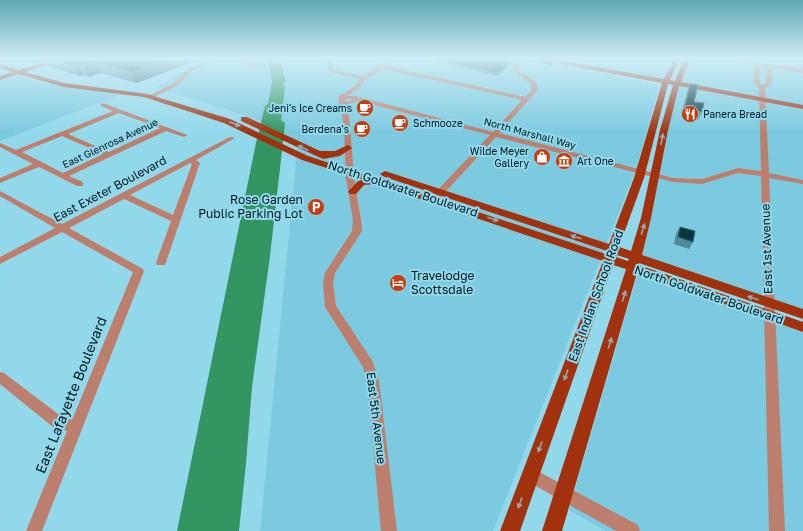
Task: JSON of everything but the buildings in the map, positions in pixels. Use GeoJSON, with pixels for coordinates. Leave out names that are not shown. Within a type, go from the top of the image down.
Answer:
{"type":"FeatureCollection","features":[{"type":"Feature","properties":{"kind":"main road","name":"North Goldwater Boulevard"},"geometry":{"type":"LineString","coordinates":[[60,84],[152,94]]}},
{"type":"Feature","properties":{"kind":"main road","name":"North Goldwater Boulevard"},"geometry":{"type":"LineString","coordinates":[[94,84],[152,94],[284,139],[383,182],[438,196]]}},
{"type":"Feature","properties":{"kind":"main road","name":"East Indian School Road"},"geometry":{"type":"LineString","coordinates":[[510,531],[641,172],[665,84]]}},
{"type":"Feature","properties":{"kind":"main road","name":"East Indian School Road"},"geometry":{"type":"LineString","coordinates":[[552,531],[646,218],[667,116],[676,84]]}},
{"type":"Feature","properties":{"kind":"main road"},"geometry":{"type":"LineString","coordinates":[[676,84],[803,107]]}},
{"type":"Feature","properties":{"kind":"main road"},"geometry":{"type":"LineString","coordinates":[[656,114],[667,116]]}},
{"type":"Feature","properties":{"kind":"main road","name":"North Goldwater Boulevard"},"geometry":{"type":"LineString","coordinates":[[258,130],[283,148],[305,158],[350,168],[610,254],[770,310],[803,327]]}},
{"type":"Feature","properties":{"kind":"main road"},"geometry":{"type":"LineString","coordinates":[[320,154],[337,154],[348,148]]}},
{"type":"Feature","properties":{"kind":"main road"},"geometry":{"type":"LineString","coordinates":[[353,192],[358,186],[365,182],[383,182]]}},
{"type":"Feature","properties":{"kind":"main road","name":"North Goldwater Boulevard"},"geometry":{"type":"LineString","coordinates":[[770,310],[803,314]]}},
{"type":"Feature","properties":{"kind":"street"},"geometry":{"type":"LineString","coordinates":[[152,94],[169,84]]}},
{"type":"Feature","properties":{"kind":"street"},"geometry":{"type":"LineString","coordinates":[[152,94],[176,84]]}},
{"type":"Feature","properties":{"kind":"street"},"geometry":{"type":"LineString","coordinates":[[343,104],[352,99],[361,84]]}},
{"type":"Feature","properties":{"kind":"street"},"geometry":{"type":"LineString","coordinates":[[458,84],[526,99]]}},
{"type":"Feature","properties":{"kind":"street"},"geometry":{"type":"LineString","coordinates":[[438,196],[536,88],[534,84]]}},
{"type":"Feature","properties":{"kind":"street","name":"East 1st Avenue"},"geometry":{"type":"LineString","coordinates":[[758,84],[762,87],[763,100],[764,173],[777,531]]}},
{"type":"Feature","properties":{"kind":"street","name":"East 1st Avenue"},"geometry":{"type":"LineString","coordinates":[[762,87],[769,84]]}},
{"type":"Feature","properties":{"kind":"street","name":"North Marshall Way"},"geometry":{"type":"LineString","coordinates":[[343,104],[352,99],[368,102],[641,172],[694,183],[706,181],[740,170],[764,173],[803,182]]}},
{"type":"Feature","properties":{"kind":"street","name":"East 5th Avenue"},"geometry":{"type":"LineString","coordinates":[[343,104],[357,220],[357,231],[330,273],[328,283],[329,296],[331,307],[369,366],[373,381],[389,531]]}},
{"type":"Feature","properties":{"kind":"street"},"geometry":{"type":"LineString","coordinates":[[103,105],[184,135]]}},
{"type":"Feature","properties":{"kind":"street"},"geometry":{"type":"LineString","coordinates":[[16,152],[118,111]]}},
{"type":"Feature","properties":{"kind":"street","name":"East Glenrosa Avenue"},"geometry":{"type":"LineString","coordinates":[[62,176],[166,128]]}},
{"type":"Feature","properties":{"kind":"street"},"geometry":{"type":"LineString","coordinates":[[61,133],[110,154]]}},
{"type":"Feature","properties":{"kind":"street","name":"East Exeter Boulevard"},"geometry":{"type":"LineString","coordinates":[[0,261],[232,138]]}},
{"type":"Feature","properties":{"kind":"street"},"geometry":{"type":"LineString","coordinates":[[1,145],[80,184]]}},
{"type":"Feature","properties":{"kind":"street"},"geometry":{"type":"LineString","coordinates":[[162,263],[196,163],[189,160]]}},
{"type":"Feature","properties":{"kind":"street"},"geometry":{"type":"LineString","coordinates":[[0,177],[37,163]]}},
{"type":"Feature","properties":{"kind":"street"},"geometry":{"type":"LineString","coordinates":[[0,181],[37,163]]}},
{"type":"Feature","properties":{"kind":"street"},"geometry":{"type":"LineString","coordinates":[[0,192],[62,228]]}},
{"type":"Feature","properties":{"kind":"street"},"geometry":{"type":"LineString","coordinates":[[123,195],[177,220]]}},
{"type":"Feature","properties":{"kind":"street","name":"East Lafayette Boulevard"},"geometry":{"type":"LineString","coordinates":[[34,531],[139,271],[62,228]]}},
{"type":"Feature","properties":{"kind":"street"},"geometry":{"type":"LineString","coordinates":[[0,377],[58,422],[75,428]]}},
{"type":"Feature","properties":{"kind":"street"},"geometry":{"type":"LineString","coordinates":[[530,475],[632,531]]}},
{"type":"Feature","properties":{"kind":"shaded area"},"geometry":{"type":"Polygon","coordinates":[[[0,84],[50,84],[122,94],[0,141],[0,84]]]}},
{"type":"Feature","properties":{"kind":"shaded area"},"geometry":{"type":"Polygon","coordinates":[[[163,84],[654,84],[659,87],[637,167],[493,531],[260,531],[298,142],[253,118],[157,88],[163,84]]]}},
{"type":"Feature","properties":{"kind":"shaded area"},"geometry":{"type":"Polygon","coordinates":[[[272,84],[284,84],[283,86],[285,87],[281,120],[285,123],[270,256],[252,387],[239,531],[177,531],[256,143],[265,106],[268,104],[272,84]]]}},
{"type":"Feature","properties":{"kind":"shaded area"},"geometry":{"type":"Polygon","coordinates":[[[679,84],[803,84],[803,309],[640,256],[662,151],[679,84]]]}},
{"type":"Feature","properties":{"kind":"shaded area"},"geometry":{"type":"Polygon","coordinates":[[[637,276],[803,332],[803,531],[606,531],[569,510],[637,276]]]}},
{"type":"Feature","properties":{"kind":"place","name":"Jeni's Ice Creams"},"geometry":{"type":"Point","coordinates":[365,108]}},
{"type":"Feature","properties":{"kind":"place","name":"Panera Bread"},"geometry":{"type":"Point","coordinates":[690,114]}},
{"type":"Feature","properties":{"kind":"place","name":"Schmooze"},"geometry":{"type":"Point","coordinates":[400,123]}},
{"type":"Feature","properties":{"kind":"place","name":"Berdena's"},"geometry":{"type":"Point","coordinates":[362,129]}},
{"type":"Feature","properties":{"kind":"place","name":"Wilde Meyer Gallery"},"geometry":{"type":"Point","coordinates":[542,157]}},
{"type":"Feature","properties":{"kind":"place","name":"Art One"},"geometry":{"type":"Point","coordinates":[564,161]}},
{"type":"Feature","properties":{"kind":"place","name":"Rose Garden Public Parking Lot"},"geometry":{"type":"Point","coordinates":[316,207]}},
{"type":"Feature","properties":{"kind":"place","name":"Travelodge Scottsdale"},"geometry":{"type":"Point","coordinates":[398,283]}}]}
